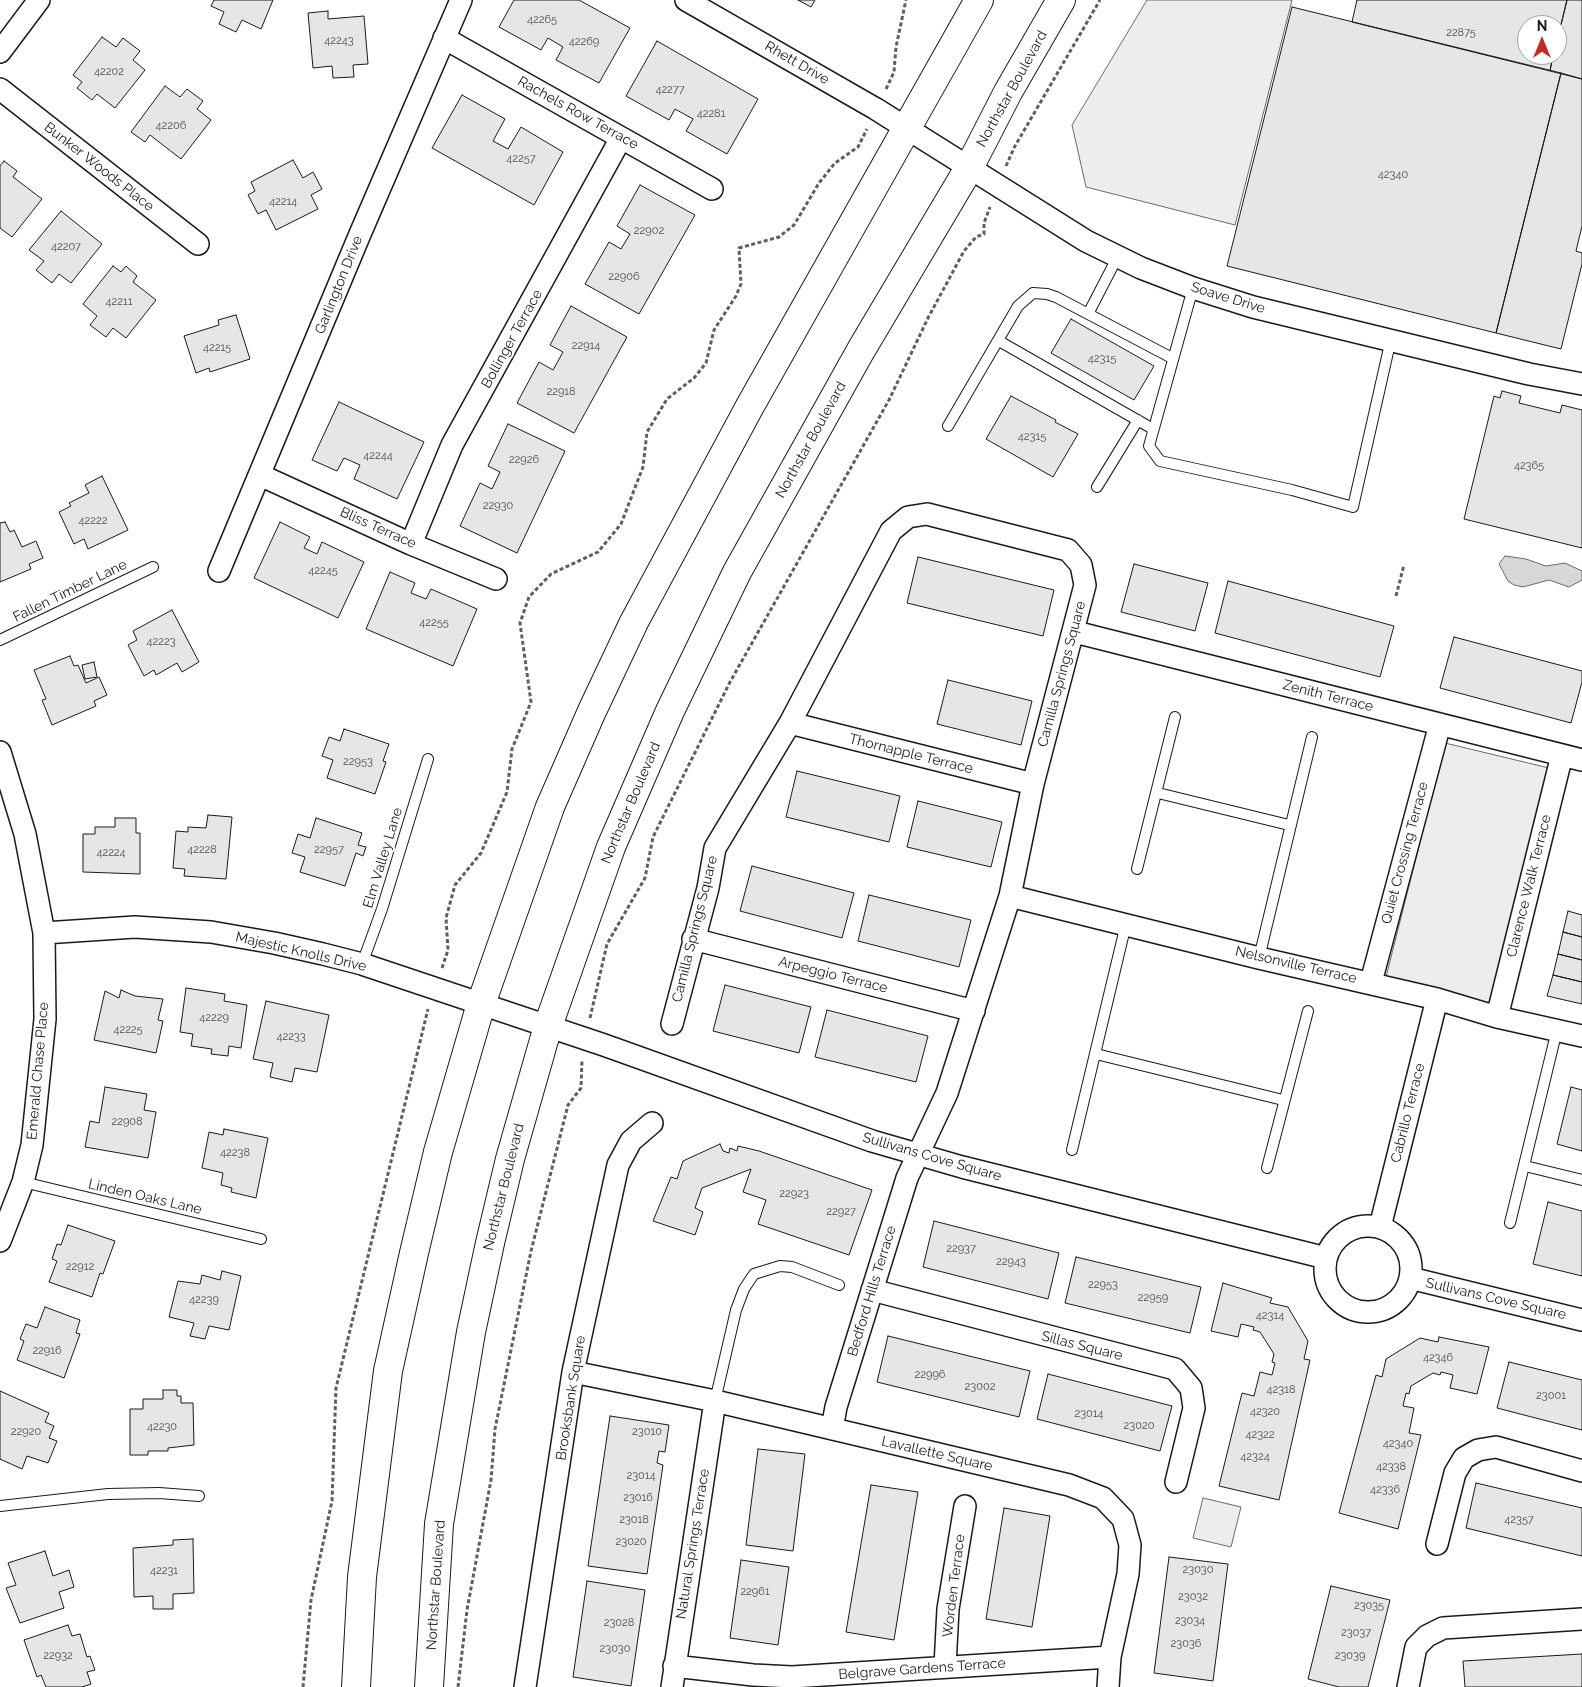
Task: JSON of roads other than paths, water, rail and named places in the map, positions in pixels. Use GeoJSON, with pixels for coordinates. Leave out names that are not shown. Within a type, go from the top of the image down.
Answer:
{"type":"FeatureCollection","features":[{"type":"Feature","properties":{"kind":"main road"},"geometry":{"type":"LineString","coordinates":[[356,1687],[362,1577],[388,1371],[438,1152],[481,1004],[550,807],[634,622],[750,406],[979,0]]}},
{"type":"Feature","properties":{"kind":"main road","name":"Northstar Boulevard"},"geometry":{"type":"LineString","coordinates":[[429,1687],[439,1524],[471,1332],[510,1158],[548,1026],[611,846],[670,711],[733,580],[861,350],[969,168],[1008,92],[1061,0]]}},
{"type":"Feature","properties":{"kind":"street"},"geometry":{"type":"LineString","coordinates":[[0,52],[39,0]]}},
{"type":"Feature","properties":{"kind":"street","name":"Garlington Drive"},"geometry":{"type":"LineString","coordinates":[[219,571],[460,0]]}},
{"type":"Feature","properties":{"kind":"street","name":"Rhett Drive"},"geometry":{"type":"LineString","coordinates":[[686,0],[907,127]]}},
{"type":"Feature","properties":{"kind":"street","name":"Rachels Row Terrace"},"geometry":{"type":"LineString","coordinates":[[444,38],[712,189]]}},
{"type":"Feature","properties":{"kind":"street","name":"Bunker Woods Place"},"geometry":{"type":"LineString","coordinates":[[0,89],[198,244]]}},
{"type":"Feature","properties":{"kind":"street","name":"Soave Drive"},"geometry":{"type":"LineString","coordinates":[[907,127],[1086,241],[1193,288],[1253,307],[1392,339],[1529,374],[1582,384]]}},
{"type":"Feature","properties":{"kind":"street","name":"Bollinger Terrace"},"geometry":{"type":"LineString","coordinates":[[411,544],[452,445],[621,138]]}},
{"type":"Feature","properties":{"kind":"street","name":"Bliss Terrace"},"geometry":{"type":"LineString","coordinates":[[260,475],[411,544],[496,580]]}},
{"type":"Feature","properties":{"kind":"street","name":"Camilla Springs Square"},"geometry":{"type":"LineString","coordinates":[[672,1024],[708,888],[715,848],[790,723],[891,531],[908,517],[927,514],[1068,550],[1081,565],[1085,585],[1033,784],[1010,896],[947,1092],[919,1155]]}},
{"type":"Feature","properties":{"kind":"street","name":"Zenith Terrace"},"geometry":{"type":"LineString","coordinates":[[1074,632],[1572,757]]}},
{"type":"Feature","properties":{"kind":"street","name":"Thornapple Terrace"},"geometry":{"type":"LineString","coordinates":[[790,723],[1033,784]]}},
{"type":"Feature","properties":{"kind":"street","name":"Quiet Crossing Terrace"},"geometry":{"type":"LineString","coordinates":[[1371,982],[1440,724]]}},
{"type":"Feature","properties":{"kind":"street","name":"Emerald Chase Place"},"geometry":{"type":"LineString","coordinates":[[0,752],[25,834],[44,933],[45,1019],[32,1145],[22,1182],[0,1242]]}},
{"type":"Feature","properties":{"kind":"street","name":"Clarence Walk Terrace"},"geometry":{"type":"LineString","coordinates":[[1497,1017],[1572,757]]}},
{"type":"Feature","properties":{"kind":"street","name":"Nelsonville Terrace"},"geometry":{"type":"LineString","coordinates":[[1010,896],[1259,958],[1371,982],[1497,1017],[1582,1036]]}},
{"type":"Feature","properties":{"kind":"street","name":"Majestic Knolls Drive"},"geometry":{"type":"LineString","coordinates":[[44,933],[135,927],[211,932],[274,943],[362,964],[548,1026]]}},
{"type":"Feature","properties":{"kind":"street","name":"Arpeggio Terrace"},"geometry":{"type":"LineString","coordinates":[[693,940],[974,1010]]}},
{"type":"Feature","properties":{"kind":"street","name":"Cabrillo Terrace"},"geometry":{"type":"LineString","coordinates":[[1380,1227],[1437,999]]}},
{"type":"Feature","properties":{"kind":"street","name":"Sullivans Cove Square"},"geometry":{"type":"LineString","coordinates":[[548,1026],[829,1127],[962,1168],[1326,1258]]}},
{"type":"Feature","properties":{"kind":"street","name":"Brooksbank Square"},"geometry":{"type":"LineString","coordinates":[[525,1687],[573,1372],[618,1165],[631,1140],[652,1123]]}},
{"type":"Feature","properties":{"kind":"street","name":"Bedford Hills Terrace"},"geometry":{"type":"LineString","coordinates":[[832,1429],[907,1178],[919,1155]]}},
{"type":"Feature","properties":{"kind":"street"},"geometry":{"type":"LineString","coordinates":[[1366,1226],[1380,1227],[1402,1241],[1411,1265],[1410,1278],[1404,1292],[1394,1303],[1380,1310],[1365,1312],[1350,1308],[1338,1300],[1329,1287],[1325,1272],[1326,1258],[1332,1245],[1341,1235],[1353,1228],[1366,1226]]}},
{"type":"Feature","properties":{"kind":"street","name":"Sullivans Cove Square"},"geometry":{"type":"LineString","coordinates":[[1410,1278],[1582,1320]]}},
{"type":"Feature","properties":{"kind":"street","name":"Sillas Square"},"geometry":{"type":"LineString","coordinates":[[872,1290],[1175,1369],[1191,1388],[1194,1408],[1176,1482]]}},
{"type":"Feature","properties":{"kind":"street","name":"Lavallette Square"},"geometry":{"type":"LineString","coordinates":[[573,1372],[715,1401],[1069,1485],[1103,1498],[1123,1519],[1130,1546],[1128,1574],[1110,1657],[1108,1687]]}},
{"type":"Feature","properties":{"kind":"street","name":"Natural Springs Terrace"},"geometry":{"type":"LineString","coordinates":[[673,1677],[715,1401]]}},
{"type":"Feature","properties":{"kind":"street"},"geometry":{"type":"LineString","coordinates":[[1438,1544],[1455,1473],[1464,1458],[1478,1450],[1496,1448],[1582,1471]]}},
{"type":"Feature","properties":{"kind":"street","name":"Worden Terrace"},"geometry":{"type":"LineString","coordinates":[[945,1666],[948,1610],[965,1506]]}},
{"type":"Feature","properties":{"kind":"street"},"geometry":{"type":"LineString","coordinates":[[1408,1687],[1416,1647],[1427,1636],[1443,1628],[1582,1620]]}},
{"type":"Feature","properties":{"kind":"street","name":"Belgrave Gardens Terrace"},"geometry":{"type":"LineString","coordinates":[[673,1677],[792,1677],[1110,1657]]}},
{"type":"Feature","properties":{"kind":"lane"},"geometry":{"type":"LineString","coordinates":[[1088,314],[1118,256]]}},
{"type":"Feature","properties":{"kind":"lane"},"geometry":{"type":"LineString","coordinates":[[1193,288],[1149,446],[1160,461],[1227,478],[1292,490],[1353,507],[1392,339]]}},
{"type":"Feature","properties":{"kind":"lane"},"geometry":{"type":"LineString","coordinates":[[948,426],[1018,306],[1033,293],[1047,294],[1172,358]]}},
{"type":"Feature","properties":{"kind":"lane"},"geometry":{"type":"LineString","coordinates":[[999,340],[1153,429]]}},
{"type":"Feature","properties":{"kind":"lane"},"geometry":{"type":"LineString","coordinates":[[1097,487],[1138,420]]}},
{"type":"Feature","properties":{"kind":"lane","name":"Fallen Timber Lane"},"geometry":{"type":"LineString","coordinates":[[0,640],[153,567]]}},
{"type":"Feature","properties":{"kind":"lane"},"geometry":{"type":"LineString","coordinates":[[1137,869],[1158,793],[1175,716]]}},
{"type":"Feature","properties":{"kind":"lane"},"geometry":{"type":"LineString","coordinates":[[1259,958],[1289,826],[1312,737]]}},
{"type":"Feature","properties":{"kind":"lane","name":"Elm Valley Lane"},"geometry":{"type":"LineString","coordinates":[[362,964],[382,909],[428,760]]}},
{"type":"Feature","properties":{"kind":"lane"},"geometry":{"type":"LineString","coordinates":[[1158,793],[1289,826]]}},
{"type":"Feature","properties":{"kind":"lane"},"geometry":{"type":"LineString","coordinates":[[1072,1150],[1126,924]]}},
{"type":"Feature","properties":{"kind":"lane"},"geometry":{"type":"LineString","coordinates":[[1267,1168],[1283,1100],[1308,1011]]}},
{"type":"Feature","properties":{"kind":"lane"},"geometry":{"type":"LineString","coordinates":[[1510,1223],[1557,1030]]}},
{"type":"Feature","properties":{"kind":"lane"},"geometry":{"type":"LineString","coordinates":[[1096,1054],[1283,1100]]}},
{"type":"Feature","properties":{"kind":"lane"},"geometry":{"type":"LineString","coordinates":[[1525,1166],[1582,1180]]}},
{"type":"Feature","properties":{"kind":"lane","name":"Linden Oaks Lane"},"geometry":{"type":"LineString","coordinates":[[22,1182],[262,1239]]}},
{"type":"Feature","properties":{"kind":"lane"},"geometry":{"type":"LineString","coordinates":[[715,1401],[736,1310],[744,1289],[754,1274],[780,1266],[792,1267],[839,1285]]}},
{"type":"Feature","properties":{"kind":"lane"},"geometry":{"type":"LineString","coordinates":[[0,1506],[108,1494],[159,1493],[199,1496]]}}]}
